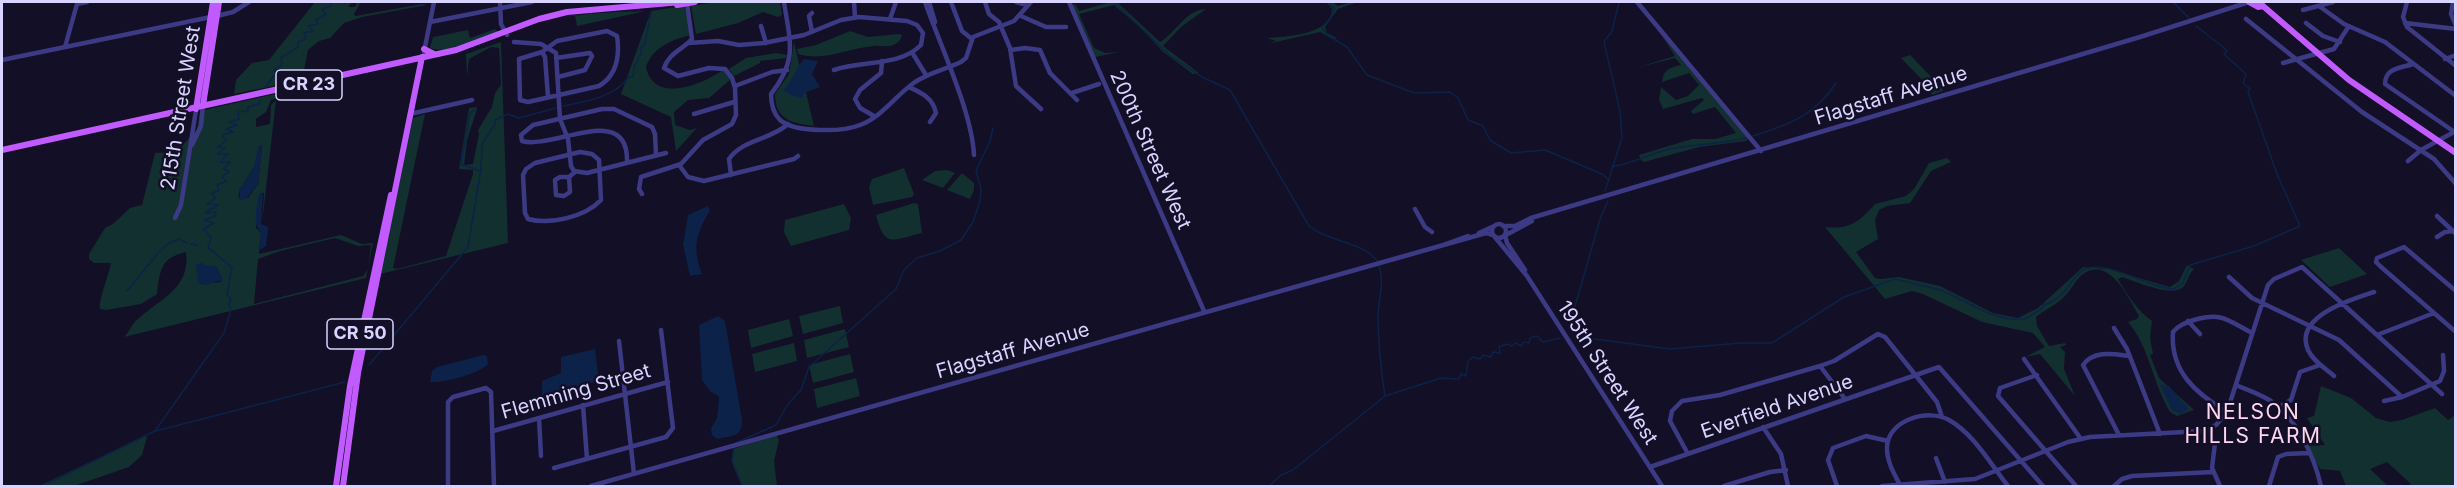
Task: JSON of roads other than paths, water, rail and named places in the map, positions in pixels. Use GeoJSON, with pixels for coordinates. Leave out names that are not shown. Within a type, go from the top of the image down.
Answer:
{"type":"FeatureCollection","features":[{"type":"Feature","properties":{"kind":"main road","name":"215th Street West"},"geometry":{"type":"LineString","coordinates":[[200,107],[214,36],[213,20],[216,2]]}},
{"type":"Feature","properties":{"kind":"main road","name":"CR 23"},"geometry":{"type":"LineString","coordinates":[[2,150],[468,50],[542,18],[574,10],[695,2]]}},
{"type":"Feature","properties":{"kind":"main road"},"geometry":{"type":"LineString","coordinates":[[2249,2],[2304,42]]}},
{"type":"Feature","properties":{"kind":"main road"},"geometry":{"type":"LineString","coordinates":[[2255,7],[2263,3],[2317,54],[2383,105],[2456,153]]}},
{"type":"Feature","properties":{"kind":"main road","name":"215th Street West"},"geometry":{"type":"LineString","coordinates":[[200,107],[214,16]]}},
{"type":"Feature","properties":{"kind":"main road","name":"CR 23"},"geometry":{"type":"LineString","coordinates":[[200,107],[404,64],[506,34]]}},
{"type":"Feature","properties":{"kind":"main road"},"geometry":{"type":"LineString","coordinates":[[424,49],[428,53],[440,54]]}},
{"type":"Feature","properties":{"kind":"main road","name":"CR 50"},"geometry":{"type":"LineString","coordinates":[[343,486],[353,398],[422,59]]}},
{"type":"Feature","properties":{"kind":"main road"},"geometry":{"type":"LineString","coordinates":[[404,64],[416,65],[420,71]]}},
{"type":"Feature","properties":{"kind":"main road","name":"CR 50"},"geometry":{"type":"LineString","coordinates":[[336,486],[352,373],[390,199],[396,183]]}},
{"type":"Feature","properties":{"kind":"street"},"geometry":{"type":"LineString","coordinates":[[65,47],[76,4],[87,2]]}},
{"type":"Feature","properties":{"kind":"street"},"geometry":{"type":"LineString","coordinates":[[2,60],[236,11],[249,2]]}},
{"type":"Feature","properties":{"kind":"street"},"geometry":{"type":"LineString","coordinates":[[422,59],[434,2]]}},
{"type":"Feature","properties":{"kind":"street"},"geometry":{"type":"LineString","coordinates":[[500,2],[501,24],[506,34]]}},
{"type":"Feature","properties":{"kind":"street"},"geometry":{"type":"LineString","coordinates":[[430,22],[532,2]]}},
{"type":"Feature","properties":{"kind":"street"},"geometry":{"type":"LineString","coordinates":[[642,194],[639,189],[641,177],[679,165],[688,159],[703,140],[732,124],[736,115],[735,86],[728,72],[718,66],[682,76],[667,72],[664,65],[666,59],[689,43],[692,35],[684,2]]}},
{"type":"Feature","properties":{"kind":"street"},"geometry":{"type":"LineString","coordinates":[[784,2],[791,52],[784,78],[773,89],[771,97],[775,114],[788,124],[840,130],[856,126],[874,116],[926,75],[966,58],[972,39],[982,32],[1001,27],[1021,16],[1029,3],[1016,2]]}},
{"type":"Feature","properties":{"kind":"street"},"geometry":{"type":"LineString","coordinates":[[854,2],[855,17]]}},
{"type":"Feature","properties":{"kind":"street"},"geometry":{"type":"LineString","coordinates":[[890,19],[896,2]]}},
{"type":"Feature","properties":{"kind":"street"},"geometry":{"type":"LineString","coordinates":[[927,2],[967,121],[975,148],[974,155]]}},
{"type":"Feature","properties":{"kind":"street"},"geometry":{"type":"LineString","coordinates":[[951,2],[962,31],[972,39]]}},
{"type":"Feature","properties":{"kind":"street"},"geometry":{"type":"LineString","coordinates":[[985,2],[988,14],[1001,27],[1011,50],[1016,86],[1041,109]]}},
{"type":"Feature","properties":{"kind":"street","name":"200th Street West"},"geometry":{"type":"LineString","coordinates":[[1069,2],[1204,311]]}},
{"type":"Feature","properties":{"kind":"street"},"geometry":{"type":"LineString","coordinates":[[1637,2],[1761,151]]}},
{"type":"Feature","properties":{"kind":"street","name":"Flagstaff Avenue"},"geometry":{"type":"LineString","coordinates":[[1472,236],[1492,227],[1512,227],[1531,218],[2231,10],[2249,2]]}},
{"type":"Feature","properties":{"kind":"street"},"geometry":{"type":"LineString","coordinates":[[2303,10],[2333,2]]}},
{"type":"Feature","properties":{"kind":"street"},"geometry":{"type":"LineString","coordinates":[[2407,2],[2403,16],[2404,23],[2413,35],[2456,66]]}},
{"type":"Feature","properties":{"kind":"street"},"geometry":{"type":"LineString","coordinates":[[2404,23],[2456,28],[2451,16],[2455,2]]}},
{"type":"Feature","properties":{"kind":"street"},"geometry":{"type":"LineString","coordinates":[[2319,6],[2349,26],[2380,39],[2456,96]]}},
{"type":"Feature","properties":{"kind":"street","name":"Flagstaff Avenue"},"geometry":{"type":"LineString","coordinates":[[2231,10],[2255,7]]}},
{"type":"Feature","properties":{"kind":"street"},"geometry":{"type":"LineString","coordinates":[[812,13],[809,16],[812,32]]}},
{"type":"Feature","properties":{"kind":"street"},"geometry":{"type":"LineString","coordinates":[[1021,16],[1046,27],[1066,27]]}},
{"type":"Feature","properties":{"kind":"street"},"geometry":{"type":"LineString","coordinates":[[689,43],[700,44],[718,40],[739,45],[766,43],[789,39],[840,20],[855,17],[910,22],[921,29],[923,41],[913,54],[902,59],[852,64],[834,70]]}},
{"type":"Feature","properties":{"kind":"street"},"geometry":{"type":"LineString","coordinates":[[2246,19],[2362,112],[2436,161],[2456,184]]}},
{"type":"Feature","properties":{"kind":"street"},"geometry":{"type":"LineString","coordinates":[[2306,23],[2324,36],[2340,42]]}},
{"type":"Feature","properties":{"kind":"street"},"geometry":{"type":"LineString","coordinates":[[761,26],[766,43]]}},
{"type":"Feature","properties":{"kind":"street"},"geometry":{"type":"LineString","coordinates":[[2283,63],[2334,49],[2349,26]]}},
{"type":"Feature","properties":{"kind":"street"},"geometry":{"type":"LineString","coordinates":[[600,32],[613,33],[618,39],[619,55],[609,80],[599,86],[527,102],[520,98],[518,60],[542,52],[549,47],[557,41],[600,32]]}},
{"type":"Feature","properties":{"kind":"street"},"geometry":{"type":"LineString","coordinates":[[514,42],[535,42],[554,50],[560,119],[567,136],[571,166],[575,172],[585,174],[666,153]]}},
{"type":"Feature","properties":{"kind":"street"},"geometry":{"type":"LineString","coordinates":[[1011,50],[1028,48],[1041,51],[1055,79],[1077,100]]}},
{"type":"Feature","properties":{"kind":"street"},"geometry":{"type":"LineString","coordinates":[[542,52],[545,57],[548,98]]}},
{"type":"Feature","properties":{"kind":"street"},"geometry":{"type":"LineString","coordinates":[[556,58],[585,52],[592,56],[585,70],[558,77]]}},
{"type":"Feature","properties":{"kind":"street"},"geometry":{"type":"LineString","coordinates":[[913,54],[917,58],[920,70],[926,75]]}},
{"type":"Feature","properties":{"kind":"street"},"geometry":{"type":"LineString","coordinates":[[2445,58],[2456,55]]}},
{"type":"Feature","properties":{"kind":"street"},"geometry":{"type":"LineString","coordinates":[[874,116],[860,108],[855,99],[860,90],[881,73],[882,61]]}},
{"type":"Feature","properties":{"kind":"street"},"geometry":{"type":"LineString","coordinates":[[2408,161],[2421,150],[2455,132],[2385,84],[2385,76],[2389,71],[2413,64]]}},
{"type":"Feature","properties":{"kind":"street"},"geometry":{"type":"LineString","coordinates":[[735,86],[769,71],[787,70]]}},
{"type":"Feature","properties":{"kind":"street"},"geometry":{"type":"LineString","coordinates":[[1072,93],[1099,84]]}},
{"type":"Feature","properties":{"kind":"street"},"geometry":{"type":"LineString","coordinates":[[909,87],[928,97],[933,103],[936,113],[930,122]]}},
{"type":"Feature","properties":{"kind":"street"},"geometry":{"type":"LineString","coordinates":[[410,114],[472,100]]}},
{"type":"Feature","properties":{"kind":"street"},"geometry":{"type":"LineString","coordinates":[[694,114],[734,102]]}},
{"type":"Feature","properties":{"kind":"street","name":"215th Street West"},"geometry":{"type":"LineString","coordinates":[[175,218],[181,205],[189,153],[200,107]]}},
{"type":"Feature","properties":{"kind":"street"},"geometry":{"type":"LineString","coordinates":[[627,162],[625,142],[608,132],[592,130],[526,144],[520,136],[527,127],[602,109],[618,110],[652,127],[655,135],[656,155]]}},
{"type":"Feature","properties":{"kind":"street"},"geometry":{"type":"LineString","coordinates":[[731,175],[729,160],[735,150],[772,137],[788,124]]}},
{"type":"Feature","properties":{"kind":"street"},"geometry":{"type":"LineString","coordinates":[[584,152],[594,155],[599,160],[601,200],[596,208],[544,222],[531,221],[525,215],[524,172],[533,164],[570,154],[584,152]]}},
{"type":"Feature","properties":{"kind":"street"},"geometry":{"type":"LineString","coordinates":[[679,165],[687,176],[696,180],[731,175],[798,156]]}},
{"type":"Feature","properties":{"kind":"street"},"geometry":{"type":"LineString","coordinates":[[569,177],[570,192],[564,196],[556,195],[554,182],[560,177],[569,177],[575,172]]}},
{"type":"Feature","properties":{"kind":"street"},"geometry":{"type":"LineString","coordinates":[[1415,209],[1425,227],[1432,232]]}},
{"type":"Feature","properties":{"kind":"street","name":"Flagstaff Avenue"},"geometry":{"type":"LineString","coordinates":[[591,486],[1472,236],[1486,233],[1505,235],[1560,210]]}},
{"type":"Feature","properties":{"kind":"street"},"geometry":{"type":"LineString","coordinates":[[2437,216],[2454,232]]}},
{"type":"Feature","properties":{"kind":"street","name":"195th Street West"},"geometry":{"type":"LineString","coordinates":[[1503,226],[1507,243],[1527,276],[1662,486]]}},
{"type":"Feature","properties":{"kind":"street"},"geometry":{"type":"LineString","coordinates":[[1492,227],[1494,235]]}},
{"type":"Feature","properties":{"kind":"street"},"geometry":{"type":"LineString","coordinates":[[2437,237],[2445,232],[2454,232]]}},
{"type":"Feature","properties":{"kind":"street","name":"195th Street West"},"geometry":{"type":"LineString","coordinates":[[1494,235],[1527,276]]}},
{"type":"Feature","properties":{"kind":"street"},"geometry":{"type":"LineString","coordinates":[[2456,291],[2404,247],[2379,257],[2376,261],[2456,332]]}},
{"type":"Feature","properties":{"kind":"street"},"geometry":{"type":"LineString","coordinates":[[1882,486],[1899,483],[1970,480],[2080,439],[2207,429],[2219,423],[2227,412],[2270,282],[2302,267],[2442,394]]}},
{"type":"Feature","properties":{"kind":"street"},"geometry":{"type":"LineString","coordinates":[[2229,276],[2250,297],[2345,344],[2402,397]]}},
{"type":"Feature","properties":{"kind":"street"},"geometry":{"type":"LineString","coordinates":[[2334,376],[2320,365],[2307,348],[2311,327],[2319,315],[2374,292]]}},
{"type":"Feature","properties":{"kind":"street"},"geometry":{"type":"LineString","coordinates":[[2377,335],[2434,313]]}},
{"type":"Feature","properties":{"kind":"street"},"geometry":{"type":"LineString","coordinates":[[2227,412],[2198,394],[2186,381],[2178,368],[2172,334],[2178,326],[2188,321],[2216,314],[2252,333]]}},
{"type":"Feature","properties":{"kind":"street"},"geometry":{"type":"LineString","coordinates":[[2188,321],[2200,334]]}},
{"type":"Feature","properties":{"kind":"street"},"geometry":{"type":"LineString","coordinates":[[2114,328],[2123,340],[2147,407],[2160,434]]}},
{"type":"Feature","properties":{"kind":"street"},"geometry":{"type":"LineString","coordinates":[[554,468],[631,448],[666,437],[671,433],[674,428],[661,330]]}},
{"type":"Feature","properties":{"kind":"street"},"geometry":{"type":"LineString","coordinates":[[1688,454],[1670,421],[1672,411],[1677,404],[1686,400],[1715,396],[1757,383],[1783,379],[1834,361],[1878,334],[1885,337],[1940,406],[1942,417]]}},
{"type":"Feature","properties":{"kind":"street"},"geometry":{"type":"LineString","coordinates":[[620,341],[634,474]]}},
{"type":"Feature","properties":{"kind":"street"},"geometry":{"type":"LineString","coordinates":[[2119,435],[2083,365],[2087,359],[2099,355],[2129,356]]}},
{"type":"Feature","properties":{"kind":"street"},"geometry":{"type":"LineString","coordinates":[[2384,401],[2402,397],[2440,381],[2443,374],[2443,355]]}},
{"type":"Feature","properties":{"kind":"street"},"geometry":{"type":"LineString","coordinates":[[2024,359],[2080,439]]}},
{"type":"Feature","properties":{"kind":"street"},"geometry":{"type":"LineString","coordinates":[[2279,407],[2291,400],[2300,372],[2320,365]]}},
{"type":"Feature","properties":{"kind":"street"},"geometry":{"type":"LineString","coordinates":[[1820,366],[1845,399]]}},
{"type":"Feature","properties":{"kind":"street","name":"Everfield Avenue"},"geometry":{"type":"LineString","coordinates":[[1650,467],[1939,367],[2020,460]]}},
{"type":"Feature","properties":{"kind":"street"},"geometry":{"type":"LineString","coordinates":[[2037,375],[2000,388],[1998,394],[2076,486]]}},
{"type":"Feature","properties":{"kind":"street","name":"Flemming Street"},"geometry":{"type":"LineString","coordinates":[[493,431],[668,382]]}},
{"type":"Feature","properties":{"kind":"street"},"geometry":{"type":"LineString","coordinates":[[2236,385],[2270,400],[2279,407],[2317,468],[2321,486]]}},
{"type":"Feature","properties":{"kind":"street"},"geometry":{"type":"LineString","coordinates":[[447,486],[449,400],[485,388],[490,389],[493,431],[494,486],[487,486]]}},
{"type":"Feature","properties":{"kind":"street"},"geometry":{"type":"LineString","coordinates":[[583,405],[587,459]]}},
{"type":"Feature","properties":{"kind":"street"},"geometry":{"type":"LineString","coordinates":[[1899,483],[1888,458],[1888,441],[1893,431],[1905,422],[1926,415],[1942,417],[1957,425],[2008,486]]}},
{"type":"Feature","properties":{"kind":"street"},"geometry":{"type":"LineString","coordinates":[[539,418],[541,456]]}},
{"type":"Feature","properties":{"kind":"street"},"geometry":{"type":"LineString","coordinates":[[1763,428],[1781,454],[1788,486]]}},
{"type":"Feature","properties":{"kind":"street"},"geometry":{"type":"LineString","coordinates":[[2207,429],[2215,443],[2213,472],[2220,486]]}},
{"type":"Feature","properties":{"kind":"street"},"geometry":{"type":"LineString","coordinates":[[1837,486],[1828,460],[1833,448],[1866,436],[1888,441]]}},
{"type":"Feature","properties":{"kind":"street"},"geometry":{"type":"LineString","coordinates":[[2269,486],[2278,457],[2286,454],[2308,453]]}},
{"type":"Feature","properties":{"kind":"street"},"geometry":{"type":"LineString","coordinates":[[1936,458],[1945,482]]}},
{"type":"Feature","properties":{"kind":"street"},"geometry":{"type":"LineString","coordinates":[[2020,460],[2043,486]]}},
{"type":"Feature","properties":{"kind":"street"},"geometry":{"type":"LineString","coordinates":[[1724,486],[1743,482],[1763,473],[1786,470]]}},
{"type":"Feature","properties":{"kind":"street"},"geometry":{"type":"LineString","coordinates":[[2114,486],[2122,479],[2132,476],[2213,472]]}},
{"type":"Feature","properties":{"kind":"water"},"geometry":{"type":"Polygon","coordinates":[[[804,59],[818,61],[812,74],[820,87],[804,93],[803,98],[793,96],[783,90],[790,83],[804,59]]]}},
{"type":"Feature","properties":{"kind":"water"},"geometry":{"type":"Polygon","coordinates":[[[262,145],[258,184],[246,199],[239,200],[240,189],[253,170],[259,146],[262,145]]]}},
{"type":"Feature","properties":{"kind":"water"},"geometry":{"type":"Polygon","coordinates":[[[263,192],[261,224],[268,227],[268,230],[266,246],[260,250],[261,233],[258,229],[256,215],[259,194],[263,192]]]}},
{"type":"Feature","properties":{"kind":"water"},"geometry":{"type":"Polygon","coordinates":[[[708,206],[710,210],[701,227],[696,248],[702,274],[690,276],[683,245],[688,215],[708,206]]]}},
{"type":"Feature","properties":{"kind":"water"},"geometry":{"type":"Polygon","coordinates":[[[202,262],[204,265],[217,267],[223,280],[205,285],[198,282],[196,265],[202,262]]]}},
{"type":"Feature","properties":{"kind":"water"},"geometry":{"type":"Polygon","coordinates":[[[718,316],[725,321],[742,426],[736,435],[717,439],[712,435],[711,428],[717,418],[719,397],[710,391],[702,380],[699,325],[718,316]]]}},
{"type":"Feature","properties":{"kind":"water"},"geometry":{"type":"Polygon","coordinates":[[[595,349],[599,381],[542,396],[542,381],[561,373],[561,357],[595,349]]]}},
{"type":"Feature","properties":{"kind":"water"},"geometry":{"type":"Polygon","coordinates":[[[483,355],[487,356],[488,364],[478,371],[451,380],[430,382],[432,371],[437,367],[483,355]]]}},
{"type":"Feature","properties":{"kind":"water"},"geometry":{"type":"Polygon","coordinates":[[[2160,385],[2169,386],[2189,409],[2180,414],[2172,410],[2160,385]]]}},
{"type":"Feature","properties":{"kind":"waterway"},"geometry":{"type":"LineString","coordinates":[[265,88],[275,74],[274,70],[282,65],[281,58],[298,47],[298,42],[306,39],[304,33],[313,31],[308,26],[318,24],[316,20],[326,14],[322,9],[331,6],[330,2]]}},
{"type":"Feature","properties":{"kind":"waterway"},"geometry":{"type":"LineString","coordinates":[[1114,2],[1169,55],[1202,77],[1230,90],[1309,226],[1326,236],[1363,249],[1378,262]]}},
{"type":"Feature","properties":{"kind":"waterway"},"geometry":{"type":"LineString","coordinates":[[1329,2],[1334,9],[1330,19],[1322,27],[1327,35],[1347,47],[1367,75],[1414,93],[1450,92],[1458,98],[1468,120],[1483,126],[1490,140],[1511,153],[1545,150],[1602,174],[1609,180]]}},
{"type":"Feature","properties":{"kind":"waterway"},"geometry":{"type":"LineString","coordinates":[[1613,167],[1622,138],[1620,111],[1604,42],[1612,31],[1619,2]]}},
{"type":"Feature","properties":{"kind":"waterway"},"geometry":{"type":"LineString","coordinates":[[2173,2],[2189,18]]}},
{"type":"Feature","properties":{"kind":"waterway"},"geometry":{"type":"LineString","coordinates":[[563,106],[607,94],[623,84],[629,77],[633,77],[634,67],[642,51],[640,49],[645,43],[651,12]]}},
{"type":"Feature","properties":{"kind":"waterway"},"geometry":{"type":"LineString","coordinates":[[1608,201],[1601,216],[1571,320],[1570,328],[1580,337],[1670,349],[1741,343],[1772,343],[1844,297],[1895,279],[1941,290],[1990,314],[2009,319],[2025,319],[2043,308],[2044,305],[2059,297],[2080,272],[2094,267],[2116,271],[2174,289],[2183,283],[2190,265],[2254,246],[2300,226],[2277,174],[2248,92],[2250,89],[2243,83],[2246,74],[2224,54],[2227,51],[2223,47],[2196,26]]}},
{"type":"Feature","properties":{"kind":"waterway"},"geometry":{"type":"LineString","coordinates":[[1753,136],[1778,128],[1810,111],[1820,103],[1836,83]]}},
{"type":"Feature","properties":{"kind":"waterway"},"geometry":{"type":"LineString","coordinates":[[43,486],[155,431],[224,333],[231,310],[229,304],[231,299],[227,295],[232,267],[208,248],[211,237],[203,229],[214,223],[204,220],[215,216],[216,212],[205,213],[218,205],[207,204],[216,198],[211,194],[219,190],[217,185],[226,181],[222,177],[229,171],[224,169],[230,162],[220,162],[228,154],[217,154],[225,148],[217,147],[227,140],[223,137],[224,134],[234,132],[226,129],[237,125],[229,122],[239,119],[238,112],[248,111],[248,107],[258,104],[261,100]]}},
{"type":"Feature","properties":{"kind":"waterway"},"geometry":{"type":"LineString","coordinates":[[369,365],[468,247],[481,169],[482,144],[495,124],[495,120],[508,114],[519,118],[556,108]]}},
{"type":"Feature","properties":{"kind":"waterway"},"geometry":{"type":"LineString","coordinates":[[475,110],[470,113],[461,164],[480,171]]}},
{"type":"Feature","properties":{"kind":"waterway"},"geometry":{"type":"LineString","coordinates":[[736,443],[776,425],[788,404],[801,390],[809,367],[896,289],[904,270],[917,258],[940,251],[961,240],[973,222],[980,201],[981,189],[976,171],[990,141],[993,128]]}},
{"type":"Feature","properties":{"kind":"waterway"},"geometry":{"type":"LineString","coordinates":[[1613,167],[1675,148],[1746,138]]}},
{"type":"Feature","properties":{"kind":"waterway"},"geometry":{"type":"LineString","coordinates":[[1609,180],[1613,167]]}},
{"type":"Feature","properties":{"kind":"waterway"},"geometry":{"type":"LineString","coordinates":[[1605,191],[1609,180]]}},
{"type":"Feature","properties":{"kind":"waterway"},"geometry":{"type":"LineString","coordinates":[[127,291],[169,243],[179,239],[187,243]]}},
{"type":"Feature","properties":{"kind":"waterway"},"geometry":{"type":"LineString","coordinates":[[191,244],[197,245]]}},
{"type":"Feature","properties":{"kind":"waterway"},"geometry":{"type":"LineString","coordinates":[[1379,266],[1381,272],[1379,337],[1385,396]]}},
{"type":"Feature","properties":{"kind":"waterway"},"geometry":{"type":"LineString","coordinates":[[1385,396],[1441,378],[1459,379],[1461,374],[1466,376],[1468,361],[1473,357],[1480,359],[1483,355],[1491,357],[1493,352],[1500,353],[1499,347],[1507,344],[1512,346],[1516,343],[1521,346],[1524,342],[1529,343],[1530,338],[1537,336],[1543,342],[1560,338]]}},
{"type":"Feature","properties":{"kind":"waterway"},"geometry":{"type":"LineString","coordinates":[[156,431],[345,382]]}},
{"type":"Feature","properties":{"kind":"waterway"},"geometry":{"type":"LineString","coordinates":[[1269,486],[1281,475],[1293,470],[1385,396]]}},
{"type":"Feature","properties":{"kind":"waterway"},"geometry":{"type":"LineString","coordinates":[[734,447],[732,461],[742,486]]}},
{"type":"Feature","properties":{"kind":"district","name":"NELSON HILLS FARM"},"geometry":{"type":"Point","coordinates":[2253,425]}}]}
